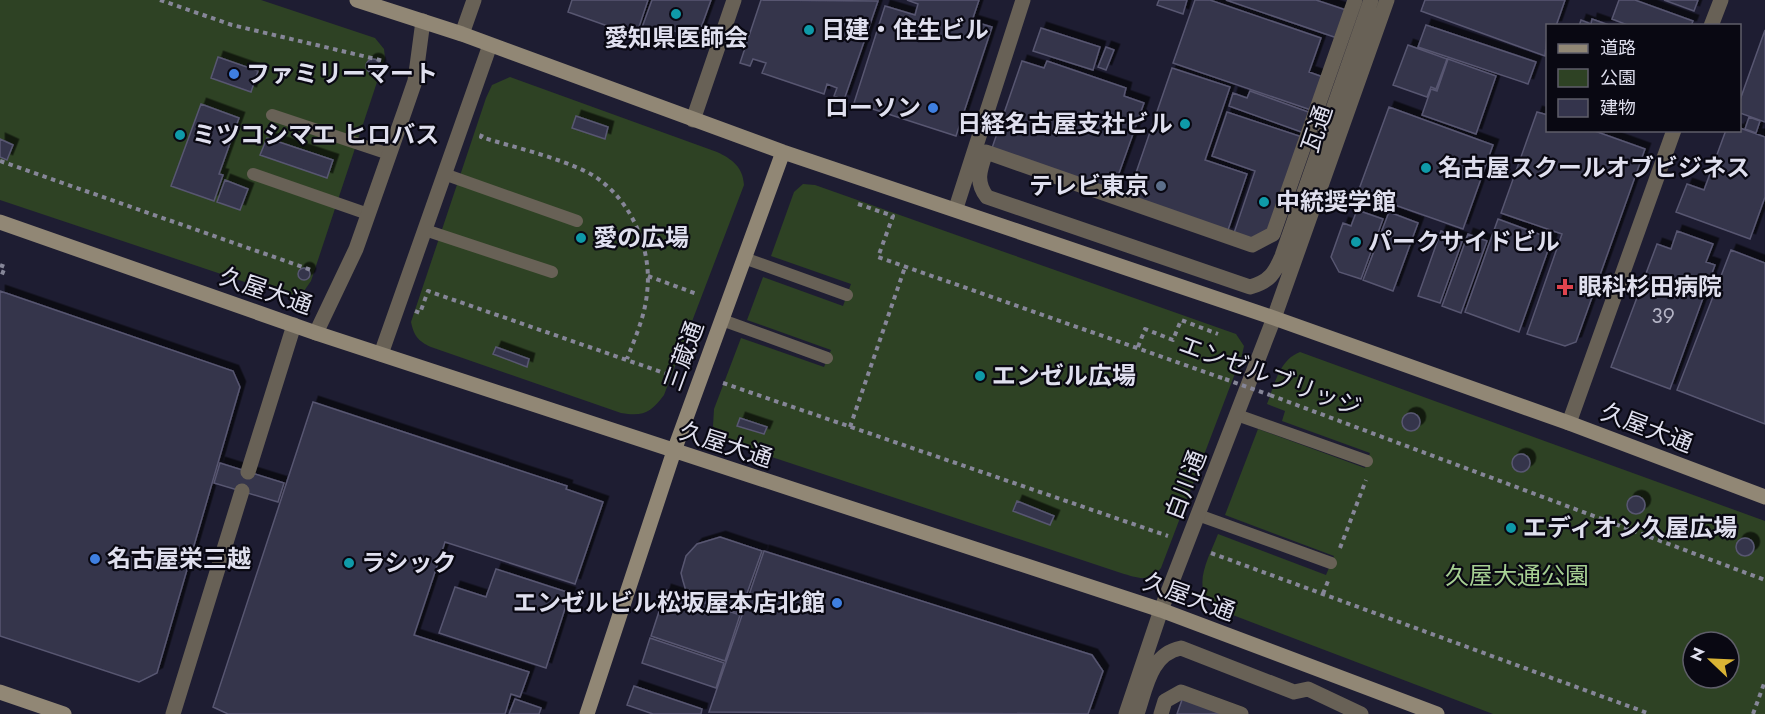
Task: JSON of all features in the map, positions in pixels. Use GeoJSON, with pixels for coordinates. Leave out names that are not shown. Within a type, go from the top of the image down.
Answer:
{"type":"FeatureCollection","features":[{"type":"Feature","properties":{"kind":"street","name":"久屋大通"},"geometry":{"type":"LineString","coordinates":[[357,0],[462,34],[783,152],[956,208],[1274,318],[1569,423],[1765,498]]}},
{"type":"Feature","properties":{"kind":"street"},"geometry":{"type":"LineString","coordinates":[[462,34],[474,0]]}},
{"type":"Feature","properties":{"kind":"street"},"geometry":{"type":"LineString","coordinates":[[693,120],[734,0]]}},
{"type":"Feature","properties":{"kind":"street"},"geometry":{"type":"LineString","coordinates":[[956,208],[1023,0]]}},
{"type":"Feature","properties":{"kind":"street"},"geometry":{"type":"LineString","coordinates":[[1354,0],[1273,234],[1252,244],[986,152],[979,175],[981,190],[987,196],[1250,287],[1264,283],[1272,276],[1282,256],[1371,0]]}},
{"type":"Feature","properties":{"kind":"street","name":"瓦通"},"geometry":{"type":"LineString","coordinates":[[1290,273],[1387,0]]}},
{"type":"Feature","properties":{"kind":"street"},"geometry":{"type":"LineString","coordinates":[[1712,24],[1720,0]]}},
{"type":"Feature","properties":{"kind":"street"},"geometry":{"type":"LineString","coordinates":[[316,333],[356,249],[415,81],[423,21]]}},
{"type":"Feature","properties":{"kind":"street"},"geometry":{"type":"LineString","coordinates":[[381,354],[490,45]]}},
{"type":"Feature","properties":{"kind":"street"},"geometry":{"type":"LineString","coordinates":[[1569,423],[1673,132]]}},
{"type":"Feature","properties":{"kind":"street","name":"三蔵通"},"geometry":{"type":"LineString","coordinates":[[586,714],[674,451],[783,152]]}},
{"type":"Feature","properties":{"kind":"street","name":"久屋大通"},"geometry":{"type":"LineString","coordinates":[[0,222],[316,333],[1161,610],[1437,714]]}},
{"type":"Feature","properties":{"kind":"street","name":"白川通"},"geometry":{"type":"LineString","coordinates":[[1126,714],[1161,610],[1290,273]]}},
{"type":"Feature","properties":{"kind":"street"},"geometry":{"type":"LineString","coordinates":[[248,472],[294,325]]}},
{"type":"Feature","properties":{"kind":"street"},"geometry":{"type":"LineString","coordinates":[[173,714],[242,491]]}},
{"type":"Feature","properties":{"kind":"street"},"geometry":{"type":"LineString","coordinates":[[1137,714],[1154,664],[1171,650],[1180,648],[1294,692],[1308,689],[1361,714]]}},
{"type":"Feature","properties":{"kind":"street"},"geometry":{"type":"LineString","coordinates":[[0,692],[64,714]]}},
{"type":"Feature","properties":{"kind":"street"},"geometry":{"type":"LineString","coordinates":[[1161,714],[1165,701],[1181,692],[1241,714]]}},
{"type":"Feature","properties":{"kind":"lane"},"geometry":{"type":"LineString","coordinates":[[272,115],[389,154]]}},
{"type":"Feature","properties":{"kind":"lane"},"geometry":{"type":"LineString","coordinates":[[253,174],[368,214]]}},
{"type":"Feature","properties":{"kind":"lane"},"geometry":{"type":"LineString","coordinates":[[444,174],[578,220]]}},
{"type":"Feature","properties":{"kind":"lane"},"geometry":{"type":"LineString","coordinates":[[425,230],[552,272]]}},
{"type":"Feature","properties":{"kind":"lane"},"geometry":{"type":"LineString","coordinates":[[744,258],[847,295]]}},
{"type":"Feature","properties":{"kind":"lane"},"geometry":{"type":"LineString","coordinates":[[722,320],[827,358]]}},
{"type":"Feature","properties":{"kind":"lane"},"geometry":{"type":"LineString","coordinates":[[1237,415],[1368,466]]}},
{"type":"Feature","properties":{"kind":"lane"},"geometry":{"type":"LineString","coordinates":[[1198,515],[1331,568]]}},
{"type":"Feature","properties":{"kind":"path"},"geometry":{"type":"LineString","coordinates":[[160,0],[231,25],[384,61]]}},
{"type":"Feature","properties":{"kind":"path"},"geometry":{"type":"LineString","coordinates":[[0,161],[314,271]]}},
{"type":"Feature","properties":{"kind":"path","name":"エンゼルブリッジ"},"geometry":{"type":"LineString","coordinates":[[858,204],[893,216],[878,257],[1151,351],[1765,580]]}},
{"type":"Feature","properties":{"kind":"path"},"geometry":{"type":"LineString","coordinates":[[0,265],[4,267],[1,277]]}},
{"type":"Feature","properties":{"kind":"path"},"geometry":{"type":"LineString","coordinates":[[850,427],[904,267]]}},
{"type":"Feature","properties":{"kind":"path"},"geometry":{"type":"LineString","coordinates":[[648,276],[697,294]]}},
{"type":"Feature","properties":{"kind":"path"},"geometry":{"type":"LineString","coordinates":[[415,311],[420,313],[428,291],[667,374]]}},
{"type":"Feature","properties":{"kind":"path"},"geometry":{"type":"LineString","coordinates":[[1138,347],[1145,329],[1173,340],[1181,320],[1218,334]]}},
{"type":"Feature","properties":{"kind":"path"},"geometry":{"type":"LineString","coordinates":[[723,383],[1173,538]]}},
{"type":"Feature","properties":{"kind":"path"},"geometry":{"type":"LineString","coordinates":[[1378,448],[1382,437]]}},
{"type":"Feature","properties":{"kind":"path"},"geometry":{"type":"LineString","coordinates":[[1340,549],[1368,466]]}},
{"type":"Feature","properties":{"kind":"path"},"geometry":{"type":"LineString","coordinates":[[1211,553],[1650,714]]}},
{"type":"Feature","properties":{"kind":"path"},"geometry":{"type":"LineString","coordinates":[[1323,594],[1331,568]]}},
{"type":"Feature","properties":{"kind":"path"},"geometry":{"type":"LineString","coordinates":[[1753,714],[1765,681]]}},
{"type":"Feature","properties":{"kind":"green space","name":"ミツコシマエ ヒロバス"},"geometry":{"type":"Polygon","coordinates":[[[0,0],[261,0],[375,38],[384,49],[385,58],[311,281],[304,291],[287,296],[0,200],[0,0]]]}},
{"type":"Feature","properties":{"kind":"green space","name":"愛の広場"},"geometry":{"type":"Polygon","coordinates":[[[510,77],[717,152],[732,161],[741,173],[744,185],[664,395],[655,406],[641,414],[621,413],[431,347],[417,338],[414,331],[411,322],[486,98],[492,85],[510,77]]]}},
{"type":"Feature","properties":{"kind":"green space","name":"エンゼル広場"},"geometry":{"type":"Polygon","coordinates":[[[803,184],[815,185],[1236,334],[1244,346],[1242,355],[1161,568],[1157,573],[1143,578],[1121,573],[721,440],[713,426],[714,409],[741,338],[824,367],[831,350],[747,320],[763,277],[843,306],[851,284],[771,256],[794,192],[803,184]]]}},
{"type":"Feature","properties":{"kind":"green space","name":"久屋大通公園"},"geometry":{"type":"Polygon","coordinates":[[[1300,352],[1765,521],[1765,714],[1493,714],[1217,609],[1204,593],[1202,584],[1206,564],[1218,534],[1326,575],[1334,556],[1225,515],[1258,429],[1365,468],[1370,453],[1282,421],[1285,411],[1267,404],[1282,367],[1300,352]]]}},
{"type":"Feature","properties":{"kind":"building"},"geometry":{"type":"Polygon","coordinates":[[[572,0],[648,0],[636,36],[568,12],[572,0]]]}},
{"type":"Feature","properties":{"kind":"building","name":"愛知県医師会"},"geometry":{"type":"Polygon","coordinates":[[[652,0],[711,0],[697,39],[669,29],[664,42],[640,33],[652,0]]]}},
{"type":"Feature","properties":{"kind":"building","name":"日建・住生ビル"},"geometry":{"type":"Polygon","coordinates":[[[761,0],[878,1],[844,100],[834,96],[837,88],[827,84],[824,94],[762,73],[766,63],[753,59],[750,66],[740,63],[761,0]]]}},
{"type":"Feature","properties":{"kind":"building"},"geometry":{"type":"Polygon","coordinates":[[[907,0],[979,0],[972,21],[992,27],[956,136],[854,103],[885,6],[915,15],[918,4],[907,0]]]}},
{"type":"Feature","properties":{"kind":"building"},"geometry":{"type":"Polygon","coordinates":[[[1159,0],[1187,0],[1183,14],[1157,5],[1159,0]]]}},
{"type":"Feature","properties":{"kind":"building"},"geometry":{"type":"Polygon","coordinates":[[[1195,0],[1210,0],[1321,38],[1309,72],[1323,77],[1311,110],[1173,63],[1195,0]]]}},
{"type":"Feature","properties":{"kind":"building"},"geometry":{"type":"Polygon","coordinates":[[[1226,0],[1316,0],[1349,11],[1340,39],[1226,0]]]}},
{"type":"Feature","properties":{"kind":"building"},"geometry":{"type":"Polygon","coordinates":[[[1425,0],[1565,0],[1557,24],[1546,24],[1545,56],[1421,11],[1425,0]]]}},
{"type":"Feature","properties":{"kind":"building"},"geometry":{"type":"Polygon","coordinates":[[[1619,0],[1635,0],[1693,21],[1692,24],[1625,24],[1612,19],[1619,0]]]}},
{"type":"Feature","properties":{"kind":"building"},"geometry":{"type":"Polygon","coordinates":[[[1664,0],[1698,0],[1694,11],[1664,0]]]}},
{"type":"Feature","properties":{"kind":"building"},"geometry":{"type":"Polygon","coordinates":[[[1592,19],[1606,24],[1591,24],[1592,19]]]}},
{"type":"Feature","properties":{"kind":"building"},"geometry":{"type":"Polygon","coordinates":[[[1581,20],[1591,24],[1580,24],[1581,20]]]}},
{"type":"Feature","properties":{"kind":"building"},"geometry":{"type":"Polygon","coordinates":[[[1426,25],[1536,62],[1528,84],[1418,47],[1426,25]]]}},
{"type":"Feature","properties":{"kind":"building"},"geometry":{"type":"Polygon","coordinates":[[[1041,28],[1100,47],[1093,70],[1033,51],[1041,28]]]}},
{"type":"Feature","properties":{"kind":"building"},"geometry":{"type":"Polygon","coordinates":[[[1765,30],[1765,122],[1741,113],[1741,97],[1765,30]]]}},
{"type":"Feature","properties":{"kind":"building"},"geometry":{"type":"Polygon","coordinates":[[[1408,45],[1447,59],[1436,89],[1431,87],[1427,97],[1393,85],[1408,45]]]}},
{"type":"Feature","properties":{"kind":"building"},"geometry":{"type":"Polygon","coordinates":[[[1106,47],[1114,50],[1106,70],[1098,67],[1106,47]]]}},
{"type":"Feature","properties":{"kind":"building","name":"ファミリーマート"},"geometry":{"type":"Polygon","coordinates":[[[218,57],[258,71],[251,92],[211,78],[218,57]]]}},
{"type":"Feature","properties":{"kind":"building"},"geometry":{"type":"Polygon","coordinates":[[[373,59],[378,61],[380,66],[378,71],[373,73],[368,71],[366,66],[368,61],[373,59]]]}},
{"type":"Feature","properties":{"kind":"building"},"geometry":{"type":"Polygon","coordinates":[[[1448,59],[1496,76],[1476,134],[1422,115],[1431,89],[1437,91],[1448,59]]]}},
{"type":"Feature","properties":{"kind":"building"},"geometry":{"type":"Polygon","coordinates":[[[1022,61],[1044,68],[1047,61],[1126,88],[1124,96],[1144,103],[1113,190],[992,148],[1022,61]]]}},
{"type":"Feature","properties":{"kind":"building","name":"日経名古屋支社ビル"},"geometry":{"type":"Polygon","coordinates":[[[1172,68],[1230,87],[1205,160],[1247,174],[1227,233],[1127,199],[1172,68]]]}},
{"type":"Feature","properties":{"kind":"building"},"geometry":{"type":"Polygon","coordinates":[[[1250,91],[1314,114],[1307,134],[1229,106],[1233,93],[1247,98],[1250,91]]]}},
{"type":"Feature","properties":{"kind":"building"},"geometry":{"type":"Polygon","coordinates":[[[201,104],[239,118],[219,174],[223,175],[214,201],[171,186],[201,104]]]}},
{"type":"Feature","properties":{"kind":"building","name":"名古屋スクールオブビジネス"},"geometry":{"type":"Polygon","coordinates":[[[1389,107],[1493,145],[1463,229],[1358,192],[1389,107]]]}},
{"type":"Feature","properties":{"kind":"building","name":"中統奨学館"},"geometry":{"type":"Polygon","coordinates":[[[1227,112],[1305,138],[1272,233],[1253,243],[1233,236],[1255,171],[1212,156],[1227,112]]]}},
{"type":"Feature","properties":{"kind":"building"},"geometry":{"type":"Polygon","coordinates":[[[1537,112],[1546,114],[1546,132],[1598,132],[1645,149],[1576,342],[1565,346],[1527,334],[1562,234],[1501,213],[1537,112]]]}},
{"type":"Feature","properties":{"kind":"building"},"geometry":{"type":"Polygon","coordinates":[[[576,116],[608,127],[605,139],[572,128],[576,116]]]}},
{"type":"Feature","properties":{"kind":"building"},"geometry":{"type":"Polygon","coordinates":[[[1749,117],[1760,121],[1756,133],[1745,129],[1749,117]]]}},
{"type":"Feature","properties":{"kind":"building"},"geometry":{"type":"Polygon","coordinates":[[[1741,128],[1765,137],[1765,197],[1750,239],[1676,212],[1687,184],[1704,190],[1725,132],[1741,132],[1741,128]]]}},
{"type":"Feature","properties":{"kind":"building"},"geometry":{"type":"Polygon","coordinates":[[[267,138],[333,160],[327,178],[260,155],[267,138]]]}},
{"type":"Feature","properties":{"kind":"building"},"geometry":{"type":"Polygon","coordinates":[[[0,139],[13,145],[7,160],[0,157],[0,139]]]}},
{"type":"Feature","properties":{"kind":"building"},"geometry":{"type":"Polygon","coordinates":[[[225,180],[248,189],[240,210],[217,202],[225,180]]]}},
{"type":"Feature","properties":{"kind":"building","name":"パークサイドビル"},"geometry":{"type":"Polygon","coordinates":[[[1357,210],[1383,219],[1361,279],[1339,272],[1331,257],[1343,223],[1351,226],[1357,210]]]}},
{"type":"Feature","properties":{"kind":"building"},"geometry":{"type":"Polygon","coordinates":[[[1389,212],[1418,223],[1393,291],[1363,280],[1389,212]]]}},
{"type":"Feature","properties":{"kind":"building"},"geometry":{"type":"Polygon","coordinates":[[[1498,219],[1552,239],[1519,332],[1465,312],[1498,219]]]}},
{"type":"Feature","properties":{"kind":"building"},"geometry":{"type":"Polygon","coordinates":[[[1441,231],[1463,239],[1440,303],[1418,296],[1441,231]]]}},
{"type":"Feature","properties":{"kind":"building"},"geometry":{"type":"Polygon","coordinates":[[[1677,231],[1713,244],[1706,262],[1715,265],[1670,389],[1611,367],[1657,244],[1671,249],[1677,231]]]}},
{"type":"Feature","properties":{"kind":"building"},"geometry":{"type":"Polygon","coordinates":[[[1468,234],[1487,241],[1461,313],[1442,306],[1468,234]]]}},
{"type":"Feature","properties":{"kind":"building"},"geometry":{"type":"Polygon","coordinates":[[[1731,250],[1765,263],[1765,424],[1677,390],[1731,250]]]}},
{"type":"Feature","properties":{"kind":"building"},"geometry":{"type":"Polygon","coordinates":[[[304,268],[310,274],[304,280],[298,274],[304,268]]]}},
{"type":"Feature","properties":{"kind":"building","name":"名古屋栄三越"},"geometry":{"type":"Polygon","coordinates":[[[0,291],[233,371],[240,387],[157,673],[139,682],[0,636],[0,291]]]}},
{"type":"Feature","properties":{"kind":"building"},"geometry":{"type":"Polygon","coordinates":[[[496,347],[529,359],[527,367],[493,354],[496,347]]]}},
{"type":"Feature","properties":{"kind":"building","name":"ラシック"},"geometry":{"type":"Polygon","coordinates":[[[313,402],[567,486],[566,489],[603,502],[575,584],[445,542],[414,635],[529,672],[520,697],[511,694],[505,714],[228,714],[213,707],[313,402]]]}},
{"type":"Feature","properties":{"kind":"building"},"geometry":{"type":"Polygon","coordinates":[[[1407,413],[1415,413],[1420,418],[1418,429],[1407,431],[1402,426],[1402,418],[1407,413]]]}},
{"type":"Feature","properties":{"kind":"building"},"geometry":{"type":"Polygon","coordinates":[[[740,418],[767,427],[764,434],[737,426],[740,418]]]}},
{"type":"Feature","properties":{"kind":"building"},"geometry":{"type":"Polygon","coordinates":[[[1521,454],[1527,457],[1530,463],[1527,469],[1521,472],[1515,469],[1512,463],[1515,457],[1521,454]]]}},
{"type":"Feature","properties":{"kind":"building"},"geometry":{"type":"Polygon","coordinates":[[[220,463],[284,483],[278,502],[214,483],[220,463]]]}},
{"type":"Feature","properties":{"kind":"building"},"geometry":{"type":"Polygon","coordinates":[[[1636,496],[1642,499],[1645,505],[1642,511],[1636,514],[1630,511],[1627,505],[1630,499],[1636,496]]]}},
{"type":"Feature","properties":{"kind":"building"},"geometry":{"type":"Polygon","coordinates":[[[1017,501],[1054,516],[1050,525],[1013,511],[1017,501]]]}},
{"type":"Feature","properties":{"kind":"building"},"geometry":{"type":"Polygon","coordinates":[[[720,537],[762,551],[740,613],[698,600],[686,591],[683,581],[681,573],[686,556],[697,544],[720,537]]]}},
{"type":"Feature","properties":{"kind":"building"},"geometry":{"type":"Polygon","coordinates":[[[1745,538],[1751,541],[1754,547],[1751,553],[1745,556],[1739,553],[1736,547],[1739,541],[1745,538]]]}},
{"type":"Feature","properties":{"kind":"building","name":"エンゼルビル松坂屋本店北館"},"geometry":{"type":"Polygon","coordinates":[[[764,551],[1092,655],[1103,671],[1088,714],[709,712],[764,551]]]}},
{"type":"Feature","properties":{"kind":"building"},"geometry":{"type":"Polygon","coordinates":[[[496,569],[570,593],[546,668],[439,633],[455,587],[486,597],[496,569]]]}},
{"type":"Feature","properties":{"kind":"building"},"geometry":{"type":"Polygon","coordinates":[[[666,590],[740,615],[725,661],[651,636],[666,590]]]}},
{"type":"Feature","properties":{"kind":"building"},"geometry":{"type":"Polygon","coordinates":[[[650,638],[724,663],[716,688],[642,663],[650,638]]]}},
{"type":"Feature","properties":{"kind":"building"},"geometry":{"type":"Polygon","coordinates":[[[634,686],[702,709],[701,714],[653,714],[627,705],[634,686]]]}},
{"type":"Feature","properties":{"kind":"building"},"geometry":{"type":"Polygon","coordinates":[[[1184,694],[1239,714],[1177,714],[1184,694]]]}},
{"type":"Feature","properties":{"kind":"building"},"geometry":{"type":"Polygon","coordinates":[[[515,699],[541,708],[539,714],[509,714],[515,699]]]}},
{"type":"Feature","properties":{"kind":"place","name":"愛知県医師会"},"geometry":{"type":"Point","coordinates":[676,14]}},
{"type":"Feature","properties":{"kind":"place","name":"日建・住生ビル"},"geometry":{"type":"Point","coordinates":[809,30]}},
{"type":"Feature","properties":{"kind":"place","name":"ファミリーマート"},"geometry":{"type":"Point","coordinates":[234,74]}},
{"type":"Feature","properties":{"kind":"place","name":"ローソン"},"geometry":{"type":"Point","coordinates":[933,108]}},
{"type":"Feature","properties":{"kind":"place","name":"日経名古屋支社ビル"},"geometry":{"type":"Point","coordinates":[1185,124]}},
{"type":"Feature","properties":{"kind":"place","name":"ミツコシマエ ヒロバス"},"geometry":{"type":"Point","coordinates":[180,135]}},
{"type":"Feature","properties":{"kind":"place","name":"名古屋スクールオブビジネス"},"geometry":{"type":"Point","coordinates":[1426,168]}},
{"type":"Feature","properties":{"kind":"place","name":"テレビ東京"},"geometry":{"type":"Point","coordinates":[1161,186]}},
{"type":"Feature","properties":{"kind":"place","name":"中統奨学館"},"geometry":{"type":"Point","coordinates":[1264,202]}},
{"type":"Feature","properties":{"kind":"place","name":"愛の広場"},"geometry":{"type":"Point","coordinates":[581,238]}},
{"type":"Feature","properties":{"kind":"place","name":"パークサイドビル"},"geometry":{"type":"Point","coordinates":[1356,242]}},
{"type":"Feature","properties":{"kind":"place","name":"眼科杉田病院"},"geometry":{"type":"Point","coordinates":[1565,287]}},
{"type":"Feature","properties":{"kind":"place","name":"エンゼル広場"},"geometry":{"type":"Point","coordinates":[980,376]}},
{"type":"Feature","properties":{"kind":"place","name":"エディオン久屋広場"},"geometry":{"type":"Point","coordinates":[1511,528]}},
{"type":"Feature","properties":{"kind":"place","name":"名古屋栄三越"},"geometry":{"type":"Point","coordinates":[95,559]}},
{"type":"Feature","properties":{"kind":"place","name":"ラシック"},"geometry":{"type":"Point","coordinates":[349,563]}},
{"type":"Feature","properties":{"kind":"place","name":"エンゼルビル松坂屋本店北館"},"geometry":{"type":"Point","coordinates":[837,603]}}]}
